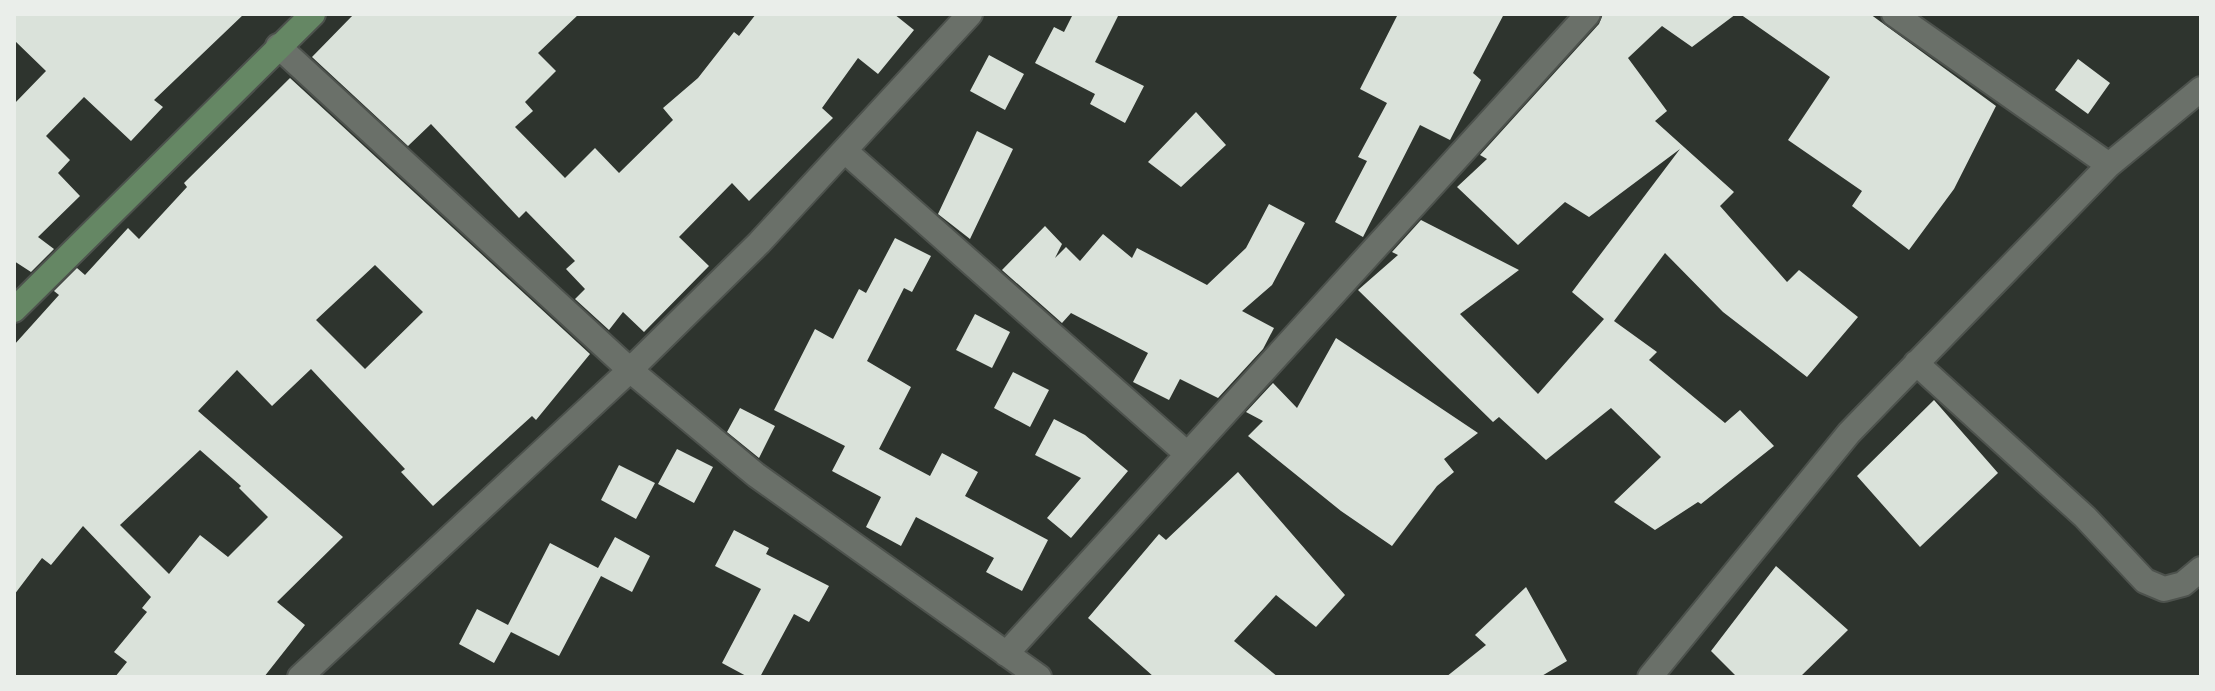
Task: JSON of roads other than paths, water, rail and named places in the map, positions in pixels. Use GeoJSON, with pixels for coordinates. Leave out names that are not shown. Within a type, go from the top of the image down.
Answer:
{"type":"FeatureCollection","features":[{"type":"Feature","properties":{"kind":"main road"},"geometry":{"type":"LineString","coordinates":[[14,310],[304,17]]}},
{"type":"Feature","properties":{"kind":"street"},"geometry":{"type":"LineString","coordinates":[[300,677],[630,370],[759,243],[970,14]]}},
{"type":"Feature","properties":{"kind":"street"},"geometry":{"type":"LineString","coordinates":[[1006,654],[1588,14]]}},
{"type":"Feature","properties":{"kind":"street"},"geometry":{"type":"LineString","coordinates":[[1894,14],[2109,165]]}},
{"type":"Feature","properties":{"kind":"street"},"geometry":{"type":"LineString","coordinates":[[278,46],[630,370],[756,475],[1039,677]]}},
{"type":"Feature","properties":{"kind":"street"},"geometry":{"type":"LineString","coordinates":[[1650,677],[1849,433],[2109,165],[2201,89]]}},
{"type":"Feature","properties":{"kind":"street"},"geometry":{"type":"LineString","coordinates":[[845,151],[1186,453]]}},
{"type":"Feature","properties":{"kind":"street"},"geometry":{"type":"LineString","coordinates":[[1916,363],[2085,517],[2145,581],[2164,589],[2183,584],[2201,569]]}}]}
